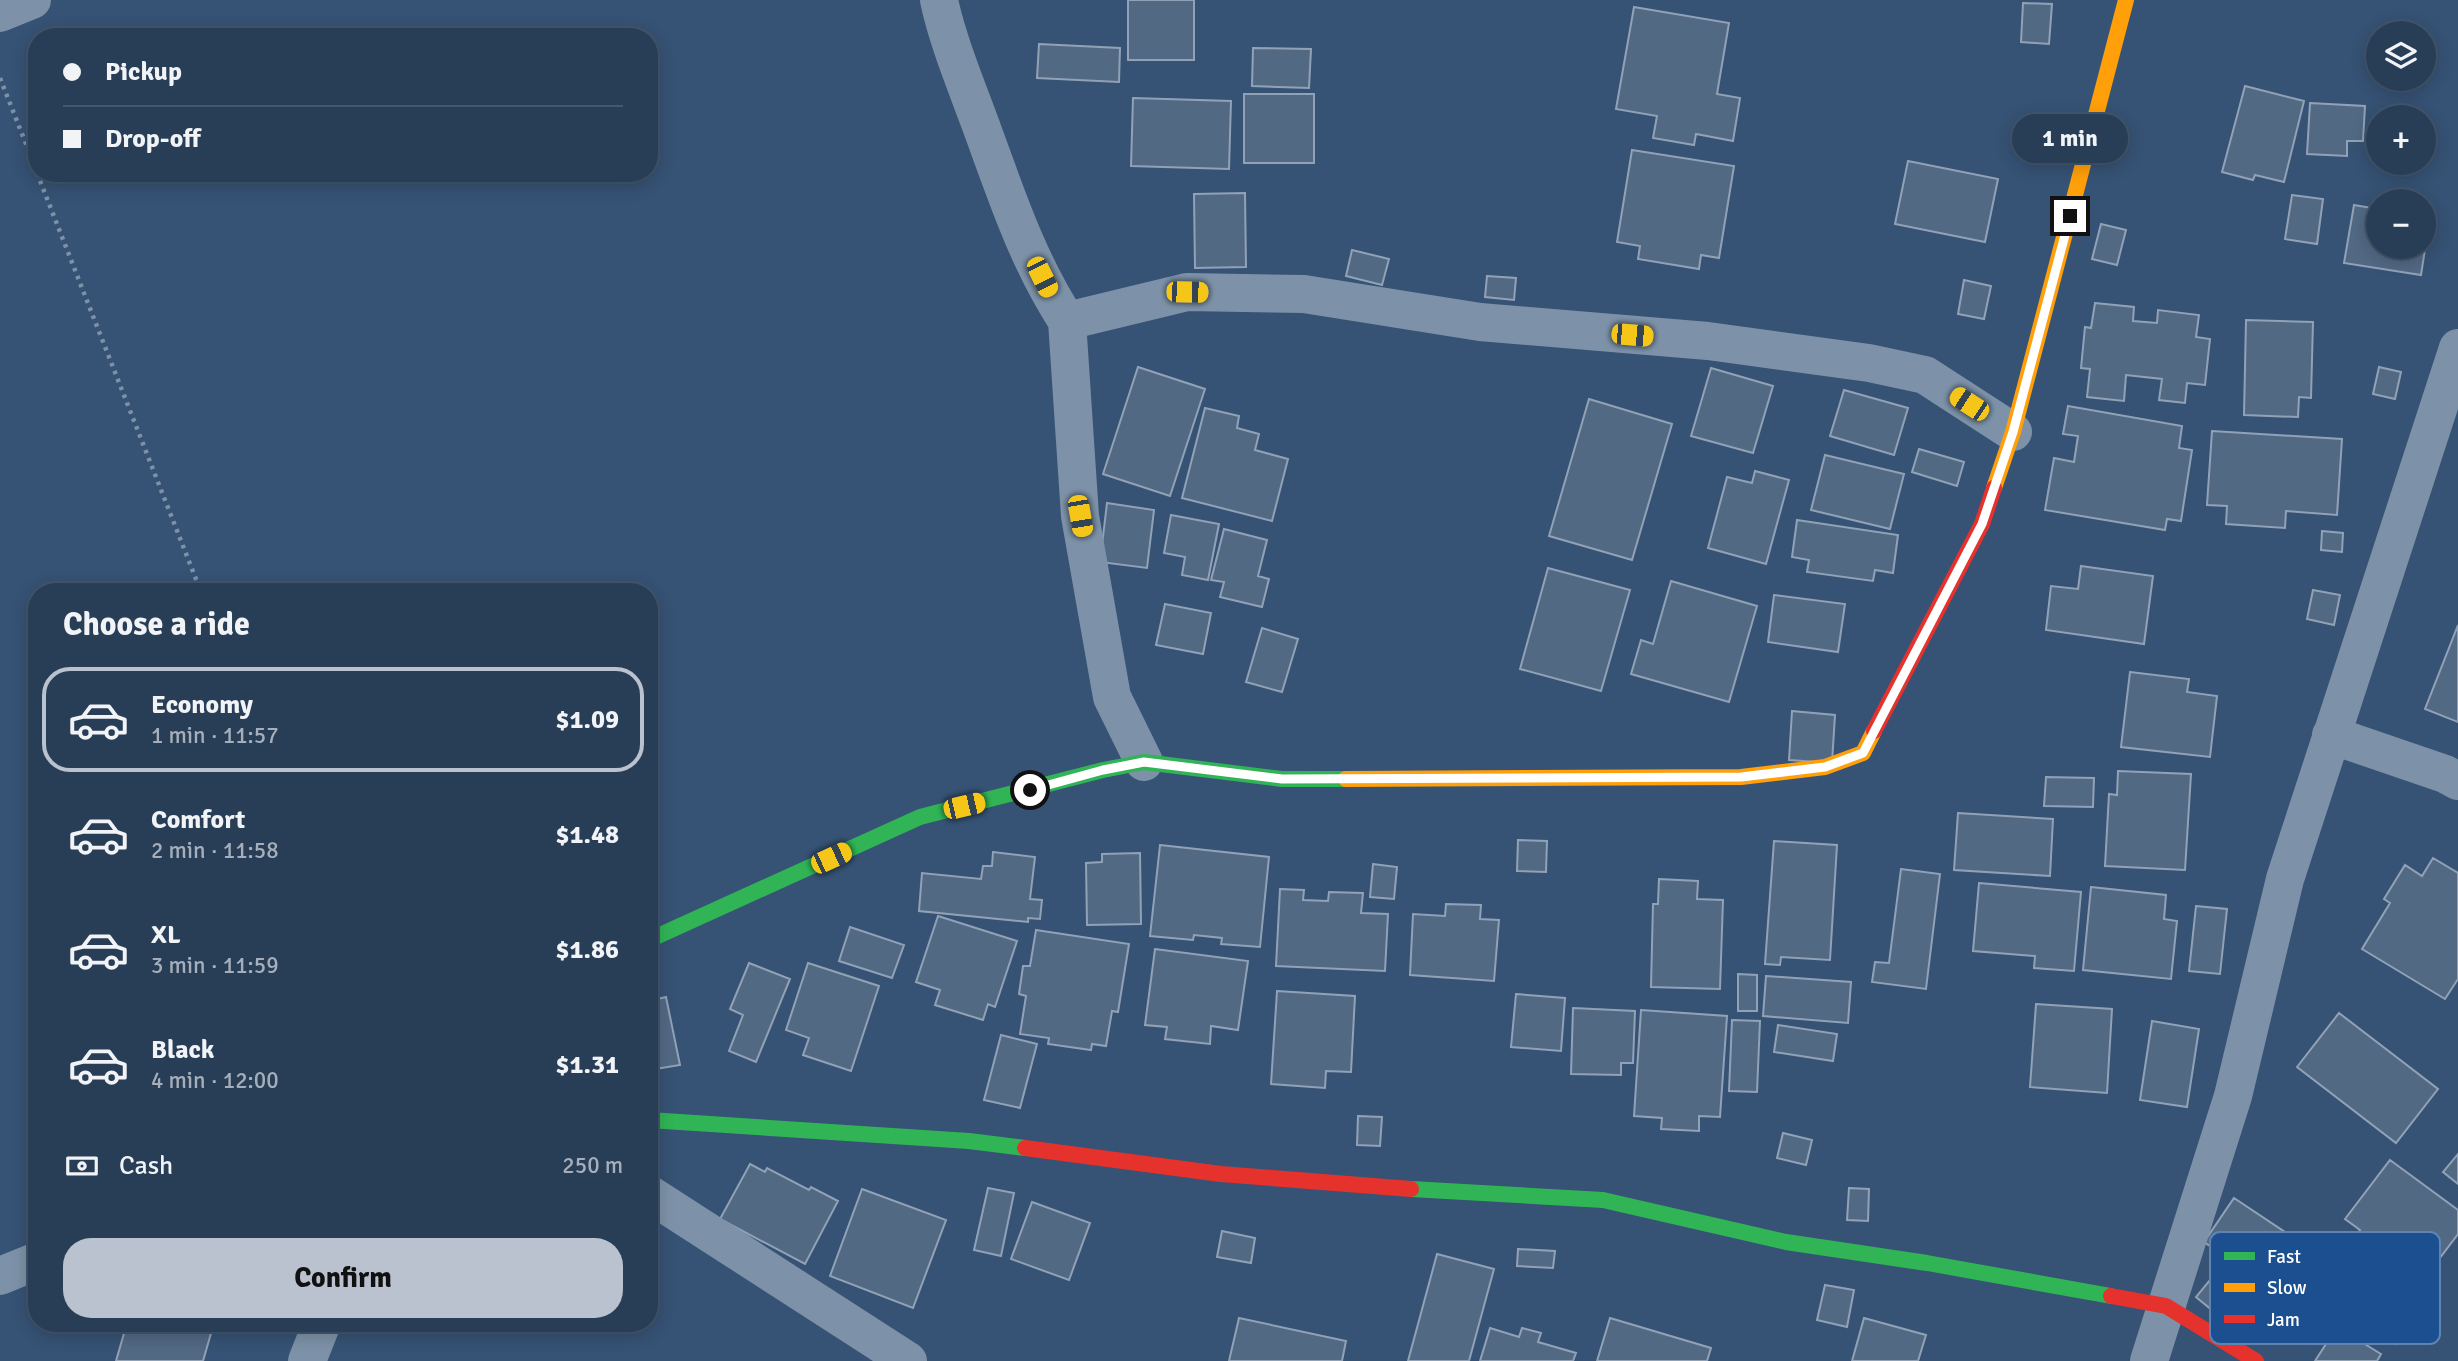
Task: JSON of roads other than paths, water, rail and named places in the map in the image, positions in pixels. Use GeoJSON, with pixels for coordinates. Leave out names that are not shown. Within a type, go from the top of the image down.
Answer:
{"type":"FeatureCollection","features":[{"type":"Feature","properties":{"kind":"street"},"geometry":{"type":"LineString","coordinates":[[0,13],[32,0]]}},
{"type":"Feature","properties":{"kind":"street"},"geometry":{"type":"LineString","coordinates":[[939,0],[972,102],[1019,230],[1053,301],[1067,321],[1084,541],[1112,697],[1144,762]]}},
{"type":"Feature","properties":{"kind":"street"},"geometry":{"type":"LineString","coordinates":[[658,936],[920,817],[1144,762],[1282,779],[1741,777],[1825,767],[1863,753],[1982,524],[2013,432],[2126,0]]}},
{"type":"Feature","properties":{"kind":"street"},"geometry":{"type":"LineString","coordinates":[[1067,321],[1187,292],[1304,294],[1480,322],[1708,341],[1869,363],[1925,375],[2013,432]]}},
{"type":"Feature","properties":{"kind":"street"},"geometry":{"type":"LineString","coordinates":[[2149,1361],[2233,1096],[2285,880],[2458,348]]}},
{"type":"Feature","properties":{"kind":"street"},"geometry":{"type":"LineString","coordinates":[[2331,735],[2445,774],[2458,781]]}},
{"type":"Feature","properties":{"kind":"street"},"geometry":{"type":"LineString","coordinates":[[658,1120],[969,1141],[1221,1174],[1448,1192],[1603,1200],[1786,1242],[1927,1263],[2166,1306],[2210,1333]]}},
{"type":"Feature","properties":{"kind":"street"},"geometry":{"type":"LineString","coordinates":[[658,1201],[908,1361]]}},
{"type":"Feature","properties":{"kind":"street"},"geometry":{"type":"LineString","coordinates":[[0,1276],[28,1265]]}},
{"type":"Feature","properties":{"kind":"street"},"geometry":{"type":"LineString","coordinates":[[307,1361],[318,1332]]}},
{"type":"Feature","properties":{"kind":"street"},"geometry":{"type":"LineString","coordinates":[[2228,1344],[2256,1361]]}}]}
